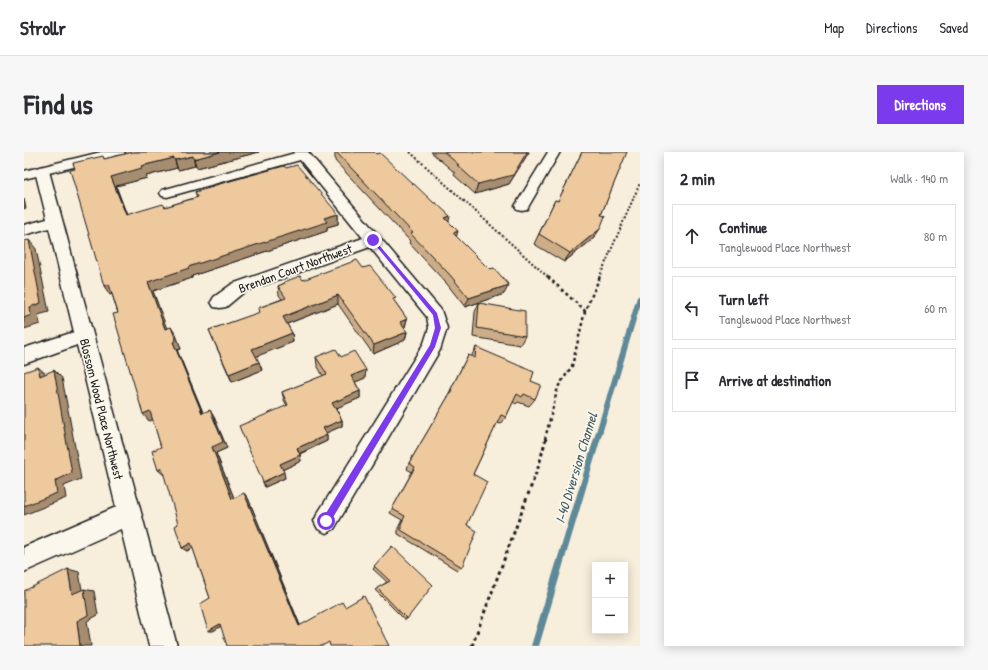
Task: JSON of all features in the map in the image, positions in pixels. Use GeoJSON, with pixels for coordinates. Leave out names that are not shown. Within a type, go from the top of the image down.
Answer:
{"type":"FeatureCollection","features":[{"type":"Feature","properties":{"kind":"street"},"geometry":{"type":"LineString","coordinates":[[33,173],[118,152]]}},
{"type":"Feature","properties":{"kind":"street"},"geometry":{"type":"LineString","coordinates":[[522,206],[554,152]]}},
{"type":"Feature","properties":{"kind":"street"},"geometry":{"type":"LineString","coordinates":[[167,193],[301,154],[435,314],[438,328],[433,345],[326,521]]}},
{"type":"Feature","properties":{"kind":"street","name":"Blossom Wood Place Northwest"},"geometry":{"type":"LineString","coordinates":[[33,173],[55,221],[128,514],[163,646]]}},
{"type":"Feature","properties":{"kind":"street"},"geometry":{"type":"LineString","coordinates":[[24,230],[55,221]]}},
{"type":"Feature","properties":{"kind":"street","name":"Brendan Court Northwest"},"geometry":{"type":"LineString","coordinates":[[220,302],[238,288],[373,240]]}},
{"type":"Feature","properties":{"kind":"street"},"geometry":{"type":"LineString","coordinates":[[24,356],[83,336]]}},
{"type":"Feature","properties":{"kind":"street"},"geometry":{"type":"LineString","coordinates":[[24,560],[128,514]]}},
{"type":"Feature","properties":{"kind":"path"},"geometry":{"type":"LineString","coordinates":[[410,152],[585,311]]}},
{"type":"Feature","properties":{"kind":"path"},"geometry":{"type":"LineString","coordinates":[[472,646],[539,465],[558,387],[572,366],[585,311],[640,183]]}},
{"type":"Feature","properties":{"kind":"building"},"geometry":{"type":"Polygon","coordinates":[[[133,152],[220,152],[194,159],[193,156],[175,160],[174,158],[141,166],[142,168],[111,177],[126,215],[163,204],[165,207],[198,197],[195,192],[213,187],[212,186],[284,166],[286,168],[297,165],[338,214],[324,218],[327,222],[188,267],[189,268],[148,282],[165,329],[171,327],[176,340],[173,342],[202,413],[210,410],[223,442],[212,447],[232,499],[244,493],[299,626],[342,602],[345,607],[364,596],[389,646],[330,646],[329,642],[322,646],[227,646],[220,624],[208,631],[200,604],[210,598],[191,543],[182,548],[175,526],[178,524],[162,468],[158,470],[152,451],[161,447],[150,411],[143,414],[113,314],[118,313],[109,284],[104,286],[70,170],[75,169],[73,163],[103,156],[104,159],[133,152]]]}},
{"type":"Feature","properties":{"kind":"building"},"geometry":{"type":"Polygon","coordinates":[[[336,152],[380,153],[450,216],[445,218],[458,231],[453,233],[489,269],[494,268],[509,285],[469,298],[450,275],[411,234],[413,233],[336,152]]]}},
{"type":"Feature","properties":{"kind":"building"},"geometry":{"type":"Polygon","coordinates":[[[444,152],[527,152],[513,175],[478,184],[444,152]]]}},
{"type":"Feature","properties":{"kind":"building"},"geometry":{"type":"Polygon","coordinates":[[[582,152],[627,152],[601,215],[605,216],[600,229],[570,253],[539,234],[555,200],[558,201],[582,152]]]}},
{"type":"Feature","properties":{"kind":"building"},"geometry":{"type":"Polygon","coordinates":[[[29,240],[41,303],[30,307],[31,315],[24,318],[24,241],[29,240]]]}},
{"type":"Feature","properties":{"kind":"building"},"geometry":{"type":"Polygon","coordinates":[[[357,260],[363,268],[370,266],[396,298],[393,299],[407,319],[400,322],[407,332],[374,345],[338,295],[283,317],[292,333],[252,349],[259,362],[229,374],[209,330],[260,312],[258,308],[286,298],[278,286],[285,283],[284,282],[300,276],[303,280],[357,260]]]}},
{"type":"Feature","properties":{"kind":"building"},"geometry":{"type":"Polygon","coordinates":[[[479,303],[525,311],[525,336],[477,328],[479,303]]]}},
{"type":"Feature","properties":{"kind":"building"},"geometry":{"type":"Polygon","coordinates":[[[476,347],[534,372],[531,381],[541,385],[535,399],[524,394],[522,397],[517,394],[506,417],[501,415],[473,474],[487,482],[467,525],[477,531],[462,567],[401,530],[401,524],[405,516],[392,509],[415,467],[409,463],[452,390],[451,389],[468,355],[475,358],[476,347]]]}},
{"type":"Feature","properties":{"kind":"building"},"geometry":{"type":"Polygon","coordinates":[[[336,349],[341,357],[354,351],[366,370],[351,376],[360,391],[332,403],[342,420],[323,428],[327,435],[297,448],[300,455],[280,464],[284,472],[263,482],[239,426],[288,405],[282,392],[327,374],[316,357],[336,349]]]}},
{"type":"Feature","properties":{"kind":"building"},"geometry":{"type":"Polygon","coordinates":[[[38,367],[40,376],[54,370],[72,473],[55,481],[57,493],[24,506],[24,372],[38,367]]]}},
{"type":"Feature","properties":{"kind":"building"},"geometry":{"type":"Polygon","coordinates":[[[392,546],[433,585],[407,619],[377,588],[390,581],[374,566],[392,546]]]}},
{"type":"Feature","properties":{"kind":"building"},"geometry":{"type":"Polygon","coordinates":[[[68,569],[72,594],[84,589],[88,615],[77,621],[80,646],[24,646],[24,591],[68,569]]]}},
{"type":"Feature","properties":{"kind":"waterway","name":"I-40 Diversion Channel"},"geometry":{"type":"LineString","coordinates":[[535,646],[640,297]]}},
{"type":"Feature","properties":{"kind":"route"},"geometry":{"type":"LineString","coordinates":[[326,521],[433,345],[438,328],[435,314],[373,240]]}}]}
